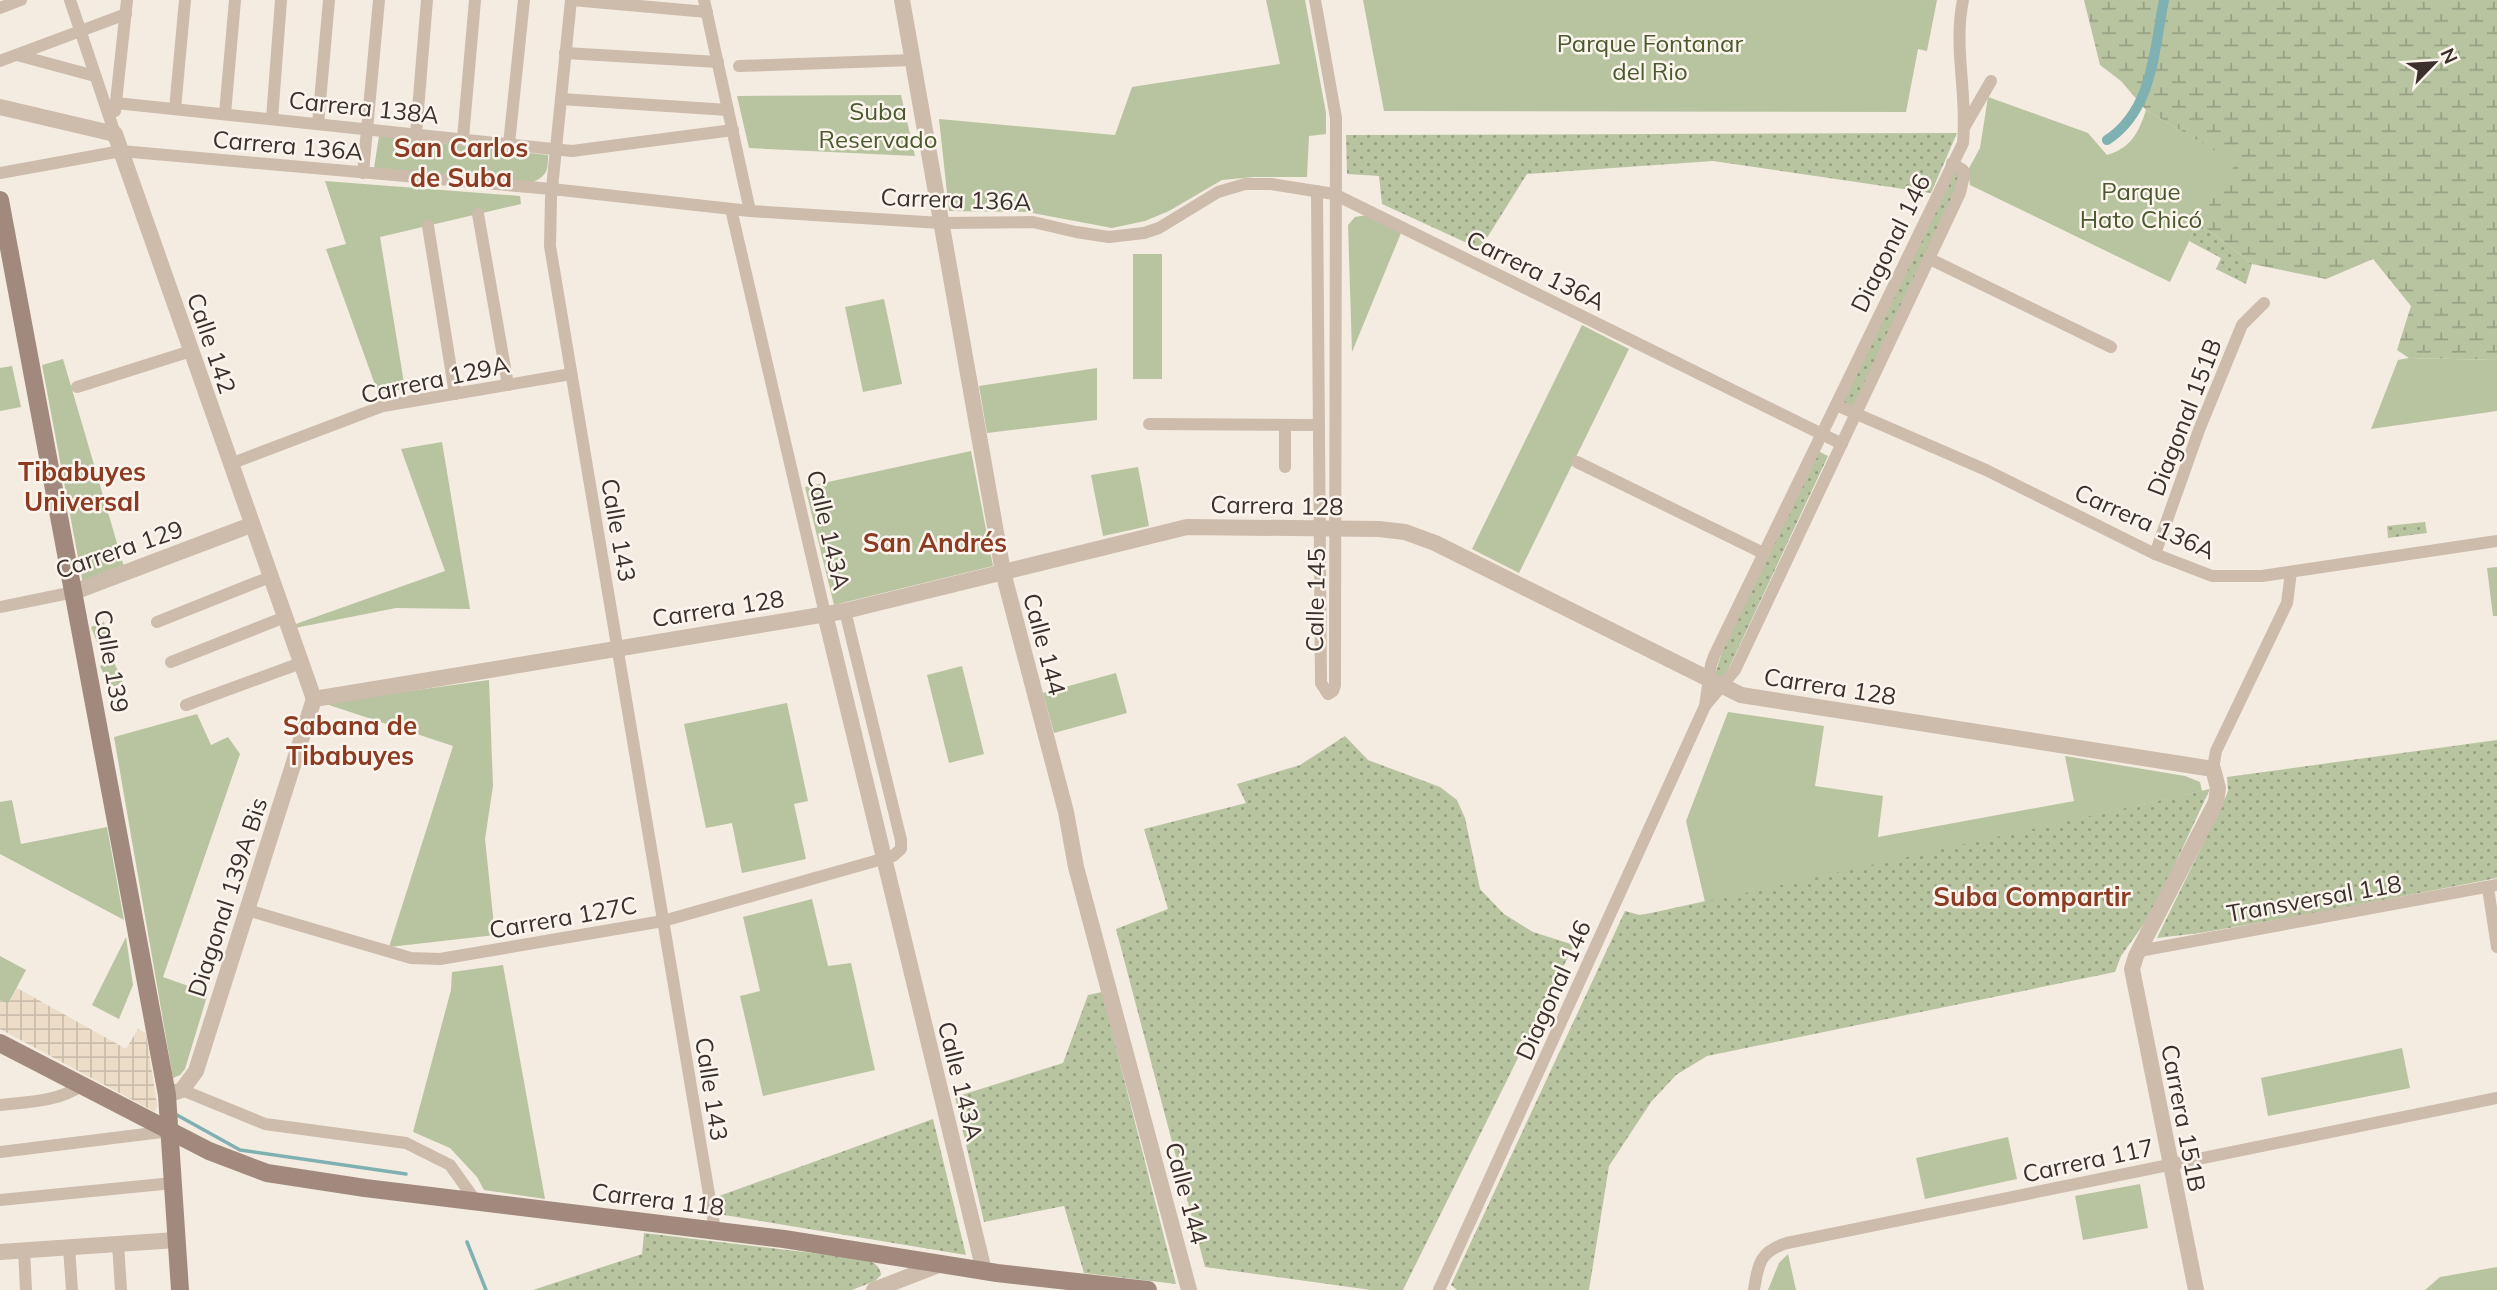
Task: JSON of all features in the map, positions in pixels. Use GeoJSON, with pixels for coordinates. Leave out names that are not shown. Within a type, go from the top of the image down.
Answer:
{"type":"FeatureCollection","features":[{"type":"Feature","properties":{"kind":"main road","name":"Calle 139"},"geometry":{"type":"LineString","coordinates":[[0,200],[74,592],[175,1093],[170,1131],[180,1290]]}},
{"type":"Feature","properties":{"kind":"main road","name":"Carrera 118"},"geometry":{"type":"LineString","coordinates":[[0,1043],[209,1151],[267,1172],[365,1188],[715,1230],[984,1271],[1148,1290]]}},
{"type":"Feature","properties":{"kind":"street"},"geometry":{"type":"LineString","coordinates":[[0,8],[21,0]]}},
{"type":"Feature","properties":{"kind":"street","name":"Calle 142"},"geometry":{"type":"LineString","coordinates":[[69,0],[314,699]]}},
{"type":"Feature","properties":{"kind":"street"},"geometry":{"type":"LineString","coordinates":[[0,107],[113,130],[127,0]]}},
{"type":"Feature","properties":{"kind":"street"},"geometry":{"type":"LineString","coordinates":[[175,109],[185,0]]}},
{"type":"Feature","properties":{"kind":"street"},"geometry":{"type":"LineString","coordinates":[[225,114],[235,0]]}},
{"type":"Feature","properties":{"kind":"street"},"geometry":{"type":"LineString","coordinates":[[272,119],[281,0]]}},
{"type":"Feature","properties":{"kind":"street"},"geometry":{"type":"LineString","coordinates":[[318,124],[329,0]]}},
{"type":"Feature","properties":{"kind":"street"},"geometry":{"type":"LineString","coordinates":[[363,173],[379,0]]}},
{"type":"Feature","properties":{"kind":"street"},"geometry":{"type":"LineString","coordinates":[[416,134],[427,0]]}},
{"type":"Feature","properties":{"kind":"street"},"geometry":{"type":"LineString","coordinates":[[463,138],[475,0]]}},
{"type":"Feature","properties":{"kind":"street"},"geometry":{"type":"LineString","coordinates":[[509,144],[524,0]]}},
{"type":"Feature","properties":{"kind":"street"},"geometry":{"type":"LineString","coordinates":[[571,0],[705,6],[750,211]]}},
{"type":"Feature","properties":{"kind":"street","name":"Calle 143"},"geometry":{"type":"LineString","coordinates":[[571,0],[548,226],[550,246],[715,1230]]}},
{"type":"Feature","properties":{"kind":"street","name":"Calle 144"},"geometry":{"type":"LineString","coordinates":[[902,0],[1003,572],[1066,812],[1081,886],[1189,1290]]}},
{"type":"Feature","properties":{"kind":"street","name":"Calle 145"},"geometry":{"type":"LineString","coordinates":[[1315,0],[1336,118],[1329,528],[1321,683],[1328,694],[1333,691],[1335,685],[1329,528],[1320,425],[1317,191]]}},
{"type":"Feature","properties":{"kind":"street"},"geometry":{"type":"LineString","coordinates":[[1952,163],[1963,143],[1965,127],[1958,41],[1958,23],[1963,0]]}},
{"type":"Feature","properties":{"kind":"street"},"geometry":{"type":"LineString","coordinates":[[0,61],[126,14]]}},
{"type":"Feature","properties":{"kind":"street"},"geometry":{"type":"LineString","coordinates":[[565,53],[718,62]]}},
{"type":"Feature","properties":{"kind":"street"},"geometry":{"type":"LineString","coordinates":[[17,55],[95,76]]}},
{"type":"Feature","properties":{"kind":"street"},"geometry":{"type":"LineString","coordinates":[[739,66],[913,60]]}},
{"type":"Feature","properties":{"kind":"street"},"geometry":{"type":"LineString","coordinates":[[1965,127],[1991,80]]}},
{"type":"Feature","properties":{"kind":"street"},"geometry":{"type":"LineString","coordinates":[[561,99],[728,110]]}},
{"type":"Feature","properties":{"kind":"street","name":"Carrera 138A"},"geometry":{"type":"LineString","coordinates":[[116,103],[572,151],[733,130]]}},
{"type":"Feature","properties":{"kind":"street","name":"Carrera 136A"},"geometry":{"type":"LineString","coordinates":[[0,173],[121,151],[552,189],[750,211],[941,223],[1033,222],[1097,236],[1127,236],[1159,228],[1231,187],[1258,183],[1317,191],[1334,194],[1842,444]]}},
{"type":"Feature","properties":{"kind":"street","name":"Diagonal 146"},"geometry":{"type":"LineString","coordinates":[[1439,1290],[1715,683],[1714,656],[1952,163],[1963,170],[1963,186],[1930,259],[1735,670],[1715,683]]}},
{"type":"Feature","properties":{"kind":"street","name":"Calle 143A"},"geometry":{"type":"LineString","coordinates":[[731,209],[825,614],[984,1271]]}},
{"type":"Feature","properties":{"kind":"street"},"geometry":{"type":"LineString","coordinates":[[478,215],[508,385]]}},
{"type":"Feature","properties":{"kind":"street"},"geometry":{"type":"LineString","coordinates":[[428,226],[455,394]]}},
{"type":"Feature","properties":{"kind":"street"},"geometry":{"type":"LineString","coordinates":[[1930,259],[2111,347]]}},
{"type":"Feature","properties":{"kind":"street","name":"Diagonal 151B"},"geometry":{"type":"LineString","coordinates":[[2155,554],[2199,430],[2242,324],[2264,303]]}},
{"type":"Feature","properties":{"kind":"street"},"geometry":{"type":"LineString","coordinates":[[77,387],[191,351]]}},
{"type":"Feature","properties":{"kind":"street","name":"Carrera 129A"},"geometry":{"type":"LineString","coordinates":[[230,464],[383,406],[571,374]]}},
{"type":"Feature","properties":{"kind":"street","name":"Carrera 136A"},"geometry":{"type":"LineString","coordinates":[[1836,405],[1986,470],[2155,554],[2212,576],[2239,578],[2291,572],[2497,541]]}},
{"type":"Feature","properties":{"kind":"street"},"geometry":{"type":"LineString","coordinates":[[1150,424],[1320,425]]}},
{"type":"Feature","properties":{"kind":"street"},"geometry":{"type":"LineString","coordinates":[[1285,425],[1285,467]]}},
{"type":"Feature","properties":{"kind":"street"},"geometry":{"type":"LineString","coordinates":[[1577,462],[1763,554]]}},
{"type":"Feature","properties":{"kind":"street","name":"Carrera 129"},"geometry":{"type":"LineString","coordinates":[[0,607],[74,592],[251,525]]}},
{"type":"Feature","properties":{"kind":"street","name":"Carrera 128"},"geometry":{"type":"LineString","coordinates":[[314,699],[845,611],[1187,527],[1393,530],[1417,536],[1514,581],[1715,683],[1746,696],[2213,769]]}},
{"type":"Feature","properties":{"kind":"street"},"geometry":{"type":"LineString","coordinates":[[2137,953],[2216,802],[2218,788],[2213,769],[2216,751],[2287,603],[2291,572]]}},
{"type":"Feature","properties":{"kind":"street"},"geometry":{"type":"LineString","coordinates":[[157,622],[270,577]]}},
{"type":"Feature","properties":{"kind":"street","name":"Calle 143A"},"geometry":{"type":"LineString","coordinates":[[845,611],[901,840],[901,849],[897,854],[884,860]]}},
{"type":"Feature","properties":{"kind":"street"},"geometry":{"type":"LineString","coordinates":[[171,662],[285,617]]}},
{"type":"Feature","properties":{"kind":"street"},"geometry":{"type":"LineString","coordinates":[[186,705],[301,663]]}},
{"type":"Feature","properties":{"kind":"street","name":"Diagonal 139A Bis"},"geometry":{"type":"LineString","coordinates":[[175,1093],[196,1071],[314,699]]}},
{"type":"Feature","properties":{"kind":"street","name":"Carrera 127C"},"geometry":{"type":"LineString","coordinates":[[247,910],[411,958],[452,957],[663,921],[884,860]]}},
{"type":"Feature","properties":{"kind":"street"},"geometry":{"type":"LineString","coordinates":[[2492,887],[2497,947]]}},
{"type":"Feature","properties":{"kind":"street","name":"Transversal 118"},"geometry":{"type":"LineString","coordinates":[[2137,953],[2492,887]]}},
{"type":"Feature","properties":{"kind":"street","name":"Carrera 151B"},"geometry":{"type":"LineString","coordinates":[[2137,953],[2132,969],[2133,980],[2196,1290]]}},
{"type":"Feature","properties":{"kind":"street"},"geometry":{"type":"LineString","coordinates":[[0,1105],[54,1099],[82,1085]]}},
{"type":"Feature","properties":{"kind":"street"},"geometry":{"type":"LineString","coordinates":[[175,1093],[265,1124],[406,1143],[450,1165],[475,1200]]}},
{"type":"Feature","properties":{"kind":"street","name":"Carrera 117"},"geometry":{"type":"LineString","coordinates":[[1754,1290],[1759,1262],[1771,1249],[1797,1241],[2497,1098]]}},
{"type":"Feature","properties":{"kind":"street"},"geometry":{"type":"LineString","coordinates":[[0,1152],[170,1131]]}},
{"type":"Feature","properties":{"kind":"street"},"geometry":{"type":"LineString","coordinates":[[0,1199],[173,1183]]}},
{"type":"Feature","properties":{"kind":"street"},"geometry":{"type":"LineString","coordinates":[[0,1252],[176,1240]]}},
{"type":"Feature","properties":{"kind":"street"},"geometry":{"type":"LineString","coordinates":[[118,1244],[121,1290]]}},
{"type":"Feature","properties":{"kind":"street"},"geometry":{"type":"LineString","coordinates":[[69,1247],[72,1290]]}},
{"type":"Feature","properties":{"kind":"street"},"geometry":{"type":"LineString","coordinates":[[24,1251],[26,1290]]}},
{"type":"Feature","properties":{"kind":"street"},"geometry":{"type":"LineString","coordinates":[[882,1287],[894,1269],[888,1255]]}},
{"type":"Feature","properties":{"kind":"street"},"geometry":{"type":"LineString","coordinates":[[882,1287],[941,1264]]}},
{"type":"Feature","properties":{"kind":"green space"},"geometry":{"type":"Polygon","coordinates":[[[1266,0],[1305,0],[1326,113],[1326,134],[1309,136],[1307,177],[1222,180],[1169,211],[1145,221],[1112,228],[1027,212],[949,211],[939,119],[1115,135],[1132,87],[1280,64],[1266,0]]]}},
{"type":"Feature","properties":{"kind":"green space","name":"Parque Fontanar del Rio"},"geometry":{"type":"Polygon","coordinates":[[[1363,0],[1937,0],[1927,51],[1918,49],[1906,112],[1384,111],[1363,0]]]}},
{"type":"Feature","properties":{"kind":"green space"},"geometry":{"type":"Polygon","coordinates":[[[2084,0],[2497,0],[2497,360],[2409,358],[2397,350],[2411,306],[2373,259],[2326,279],[2252,264],[2198,222],[2235,163],[2146,110],[2121,81],[2100,65],[2084,0]]]}},
{"type":"Feature","properties":{"kind":"green space","name":"Suba Reservado"},"geometry":{"type":"Polygon","coordinates":[[[901,95],[915,156],[749,148],[737,96],[901,95]]]}},
{"type":"Feature","properties":{"kind":"green space","name":"Parque Hato Chicó"},"geometry":{"type":"Polygon","coordinates":[[[1988,97],[2088,133],[2107,155],[2122,148],[2133,138],[2146,110],[2236,163],[2198,222],[2170,282],[1970,185],[1968,170],[1980,148],[1988,97]]]}},
{"type":"Feature","properties":{"kind":"green space"},"geometry":{"type":"Polygon","coordinates":[[[1957,133],[1931,193],[1713,161],[1527,174],[1480,249],[1382,204],[1379,176],[1347,174],[1346,135],[1957,133]]]}},
{"type":"Feature","properties":{"kind":"green space"},"geometry":{"type":"Polygon","coordinates":[[[379,136],[548,155],[547,169],[544,175],[533,182],[374,168],[379,136]]]}},
{"type":"Feature","properties":{"kind":"green space"},"geometry":{"type":"Polygon","coordinates":[[[1957,171],[1960,180],[1851,408],[1844,404],[1844,400],[1953,172],[1957,171]]]}},
{"type":"Feature","properties":{"kind":"green space"},"geometry":{"type":"Polygon","coordinates":[[[325,181],[520,196],[521,204],[380,237],[405,389],[378,393],[326,249],[346,244],[325,181]]]}},
{"type":"Feature","properties":{"kind":"green space"},"geometry":{"type":"Polygon","coordinates":[[[1367,215],[1401,233],[1352,352],[1348,225],[1355,217],[1367,215]]]}},
{"type":"Feature","properties":{"kind":"green space"},"geometry":{"type":"Polygon","coordinates":[[[2198,222],[2252,264],[2246,284],[2216,269],[2221,258],[2189,241],[2198,222]]]}},
{"type":"Feature","properties":{"kind":"green space"},"geometry":{"type":"Polygon","coordinates":[[[1133,254],[1162,254],[1162,379],[1133,379],[1133,254]]]}},
{"type":"Feature","properties":{"kind":"green space"},"geometry":{"type":"Polygon","coordinates":[[[884,299],[902,384],[863,392],[845,307],[884,299]]]}},
{"type":"Feature","properties":{"kind":"green space"},"geometry":{"type":"Polygon","coordinates":[[[1582,325],[1629,349],[1519,573],[1472,549],[1582,325]]]}},
{"type":"Feature","properties":{"kind":"green space"},"geometry":{"type":"Polygon","coordinates":[[[63,359],[124,567],[83,584],[42,365],[63,359]]]}},
{"type":"Feature","properties":{"kind":"green space"},"geometry":{"type":"Polygon","coordinates":[[[2398,360],[2497,360],[2497,411],[2371,429],[2398,360]]]}},
{"type":"Feature","properties":{"kind":"green space"},"geometry":{"type":"Polygon","coordinates":[[[12,366],[21,407],[0,411],[0,368],[12,366]]]}},
{"type":"Feature","properties":{"kind":"green space"},"geometry":{"type":"Polygon","coordinates":[[[1097,368],[1097,420],[987,433],[979,386],[1097,368]]]}},
{"type":"Feature","properties":{"kind":"green space"},"geometry":{"type":"Polygon","coordinates":[[[442,442],[470,609],[396,608],[295,628],[293,625],[445,571],[401,449],[442,442]]]}},
{"type":"Feature","properties":{"kind":"green space"},"geometry":{"type":"Polygon","coordinates":[[[971,451],[993,566],[834,605],[805,487],[971,451]]]}},
{"type":"Feature","properties":{"kind":"green space"},"geometry":{"type":"Polygon","coordinates":[[[1818,451],[1828,456],[1729,668],[1723,678],[1715,675],[1724,645],[1818,451]]]}},
{"type":"Feature","properties":{"kind":"green space"},"geometry":{"type":"Polygon","coordinates":[[[1138,467],[1149,526],[1103,536],[1091,475],[1138,467]]]}},
{"type":"Feature","properties":{"kind":"green space"},"geometry":{"type":"Polygon","coordinates":[[[2425,522],[2427,533],[2388,538],[2387,526],[2425,522]]]}},
{"type":"Feature","properties":{"kind":"green space"},"geometry":{"type":"Polygon","coordinates":[[[2497,567],[2497,616],[2493,616],[2487,568],[2497,567]]]}},
{"type":"Feature","properties":{"kind":"green space"},"geometry":{"type":"Polygon","coordinates":[[[104,622],[115,652],[103,657],[91,627],[104,622]]]}},
{"type":"Feature","properties":{"kind":"green space"},"geometry":{"type":"Polygon","coordinates":[[[113,660],[123,683],[110,688],[100,666],[113,660]]]}},
{"type":"Feature","properties":{"kind":"green space"},"geometry":{"type":"Polygon","coordinates":[[[962,666],[984,754],[949,763],[927,675],[962,666]]]}},
{"type":"Feature","properties":{"kind":"green space"},"geometry":{"type":"Polygon","coordinates":[[[1116,673],[1127,713],[1054,733],[1043,693],[1116,673]]]}},
{"type":"Feature","properties":{"kind":"green space"},"geometry":{"type":"Polygon","coordinates":[[[489,680],[493,786],[485,839],[495,935],[389,947],[453,746],[323,703],[489,680]]]}},
{"type":"Feature","properties":{"kind":"green space"},"geometry":{"type":"Polygon","coordinates":[[[787,703],[808,801],[794,804],[806,859],[742,873],[732,823],[706,828],[684,724],[787,703]]]}},
{"type":"Feature","properties":{"kind":"green space"},"geometry":{"type":"Polygon","coordinates":[[[1728,712],[1824,726],[1815,786],[1883,796],[1878,837],[2074,801],[2065,756],[2185,776],[2200,782],[2202,791],[1705,902],[1686,821],[1728,712]]]}},
{"type":"Feature","properties":{"kind":"green space"},"geometry":{"type":"Polygon","coordinates":[[[197,714],[211,745],[228,737],[240,754],[163,977],[208,993],[185,1069],[173,1078],[114,737],[197,714]]]}},
{"type":"Feature","properties":{"kind":"green space"},"geometry":{"type":"Polygon","coordinates":[[[1345,736],[1368,760],[1440,787],[1457,800],[1465,818],[1480,889],[1504,914],[1533,932],[1574,945],[1403,1290],[1371,1290],[1205,1267],[1116,929],[1168,909],[1144,829],[1246,803],[1237,784],[1300,765],[1345,736]]]}},
{"type":"Feature","properties":{"kind":"green space"},"geometry":{"type":"Polygon","coordinates":[[[2497,740],[2497,878],[2316,913],[2157,938],[2223,803],[2228,791],[2227,777],[2497,740]]]}},
{"type":"Feature","properties":{"kind":"green space"},"geometry":{"type":"Polygon","coordinates":[[[2210,789],[2153,911],[2121,956],[2115,972],[1707,1056],[1676,1075],[1651,1102],[1609,1166],[1589,1290],[1457,1290],[1451,1285],[1625,911],[1640,915],[1656,912],[2210,789]]]}},
{"type":"Feature","properties":{"kind":"green space"},"geometry":{"type":"Polygon","coordinates":[[[12,800],[21,844],[107,827],[124,920],[0,854],[0,802],[12,800]]]}},
{"type":"Feature","properties":{"kind":"green space"},"geometry":{"type":"Polygon","coordinates":[[[812,899],[828,966],[851,963],[875,1070],[763,1096],[740,996],[760,991],[743,917],[812,899]]]}},
{"type":"Feature","properties":{"kind":"green space"},"geometry":{"type":"Polygon","coordinates":[[[126,937],[133,985],[119,1019],[92,1005],[126,937]]]}},
{"type":"Feature","properties":{"kind":"green space"},"geometry":{"type":"Polygon","coordinates":[[[0,956],[26,970],[8,1004],[0,1000],[0,956]]]}},
{"type":"Feature","properties":{"kind":"green space"},"geometry":{"type":"Polygon","coordinates":[[[503,965],[545,1199],[484,1190],[477,1177],[450,1148],[413,1132],[451,990],[452,972],[503,965]]]}},
{"type":"Feature","properties":{"kind":"green space"},"geometry":{"type":"Polygon","coordinates":[[[1102,992],[1176,1284],[1084,1273],[1064,1206],[984,1222],[955,1097],[1063,1063],[1088,995],[1102,992]]]}},
{"type":"Feature","properties":{"kind":"green space"},"geometry":{"type":"Polygon","coordinates":[[[2402,1048],[2410,1088],[2268,1116],[2261,1078],[2402,1048]]]}},
{"type":"Feature","properties":{"kind":"green space"},"geometry":{"type":"Polygon","coordinates":[[[933,1119],[966,1255],[724,1215],[719,1196],[933,1119]]]}},
{"type":"Feature","properties":{"kind":"green space"},"geometry":{"type":"Polygon","coordinates":[[[2008,1137],[2017,1179],[1925,1199],[1916,1158],[2008,1137]]]}},
{"type":"Feature","properties":{"kind":"green space"},"geometry":{"type":"Polygon","coordinates":[[[2140,1184],[2148,1228],[2083,1240],[2075,1196],[2140,1184]]]}},
{"type":"Feature","properties":{"kind":"green space"},"geometry":{"type":"Polygon","coordinates":[[[644,1233],[863,1259],[877,1266],[881,1275],[875,1281],[852,1290],[533,1290],[642,1254],[644,1233]]]}},
{"type":"Feature","properties":{"kind":"green space"},"geometry":{"type":"Polygon","coordinates":[[[1788,1254],[1796,1290],[1768,1290],[1779,1263],[1788,1254]]]}},
{"type":"Feature","properties":{"kind":"green space"},"geometry":{"type":"Polygon","coordinates":[[[2497,1267],[2497,1290],[2425,1290],[2440,1277],[2497,1267]]]}},
{"type":"Feature","properties":{"kind":"shaded area"},"geometry":{"type":"Polygon","coordinates":[[[17,988],[126,1049],[138,1029],[146,1033],[157,1105],[155,1112],[0,1029],[0,1000],[8,1004],[17,988]]]}},
{"type":"Feature","properties":{"kind":"waterway"},"geometry":{"type":"LineString","coordinates":[[2107,140],[2122,127],[2143,96],[2154,58],[2164,0]]}},
{"type":"Feature","properties":{"kind":"waterway"},"geometry":{"type":"LineString","coordinates":[[177,1115],[240,1150],[406,1174]]}},
{"type":"Feature","properties":{"kind":"waterway"},"geometry":{"type":"LineString","coordinates":[[467,1242],[486,1290]]}},
{"type":"Feature","properties":{"kind":"district","name":"San Carlos de Suba"},"geometry":{"type":"Point","coordinates":[461,162]}},
{"type":"Feature","properties":{"kind":"district","name":"Tibabuyes Universal"},"geometry":{"type":"Point","coordinates":[82,486]}},
{"type":"Feature","properties":{"kind":"district","name":"San Andrés"},"geometry":{"type":"Point","coordinates":[935,542]}},
{"type":"Feature","properties":{"kind":"district","name":"Sabana de Tibabuyes"},"geometry":{"type":"Point","coordinates":[350,740]}},
{"type":"Feature","properties":{"kind":"district","name":"Suba Compartir"},"geometry":{"type":"Point","coordinates":[2032,896]}}]}
